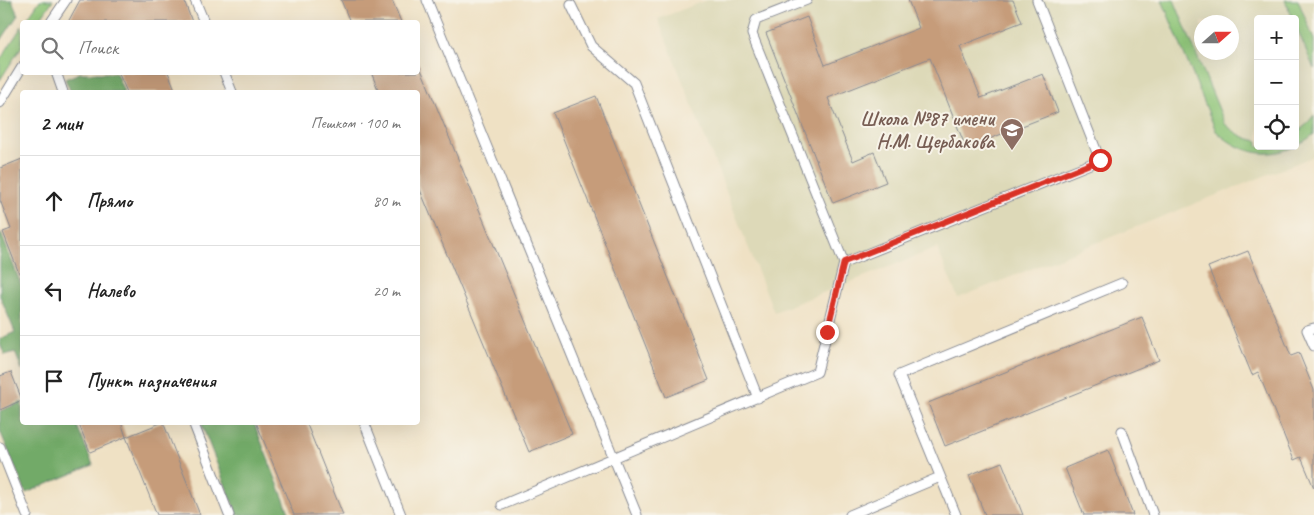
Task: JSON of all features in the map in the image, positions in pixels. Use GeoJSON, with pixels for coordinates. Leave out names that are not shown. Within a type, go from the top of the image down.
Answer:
{"type":"FeatureCollection","features":[{"type":"Feature","properties":{"kind":"lane"},"geometry":{"type":"LineString","coordinates":[[52,20],[66,0]]}},
{"type":"Feature","properties":{"kind":"lane"},"geometry":{"type":"LineString","coordinates":[[194,0],[203,20]]}},
{"type":"Feature","properties":{"kind":"lane"},"geometry":{"type":"LineString","coordinates":[[427,0],[636,515]]}},
{"type":"Feature","properties":{"kind":"lane"},"geometry":{"type":"LineString","coordinates":[[502,505],[817,372],[844,262],[752,34],[756,20],[807,0]]}},
{"type":"Feature","properties":{"kind":"lane"},"geometry":{"type":"LineString","coordinates":[[844,262],[1100,160],[1037,0]]}},
{"type":"Feature","properties":{"kind":"lane"},"geometry":{"type":"LineString","coordinates":[[571,6],[590,46],[634,83],[758,398]]}},
{"type":"Feature","properties":{"kind":"lane"},"geometry":{"type":"LineString","coordinates":[[0,103],[20,70]]}},
{"type":"Feature","properties":{"kind":"lane"},"geometry":{"type":"LineString","coordinates":[[57,75],[62,90]]}},
{"type":"Feature","properties":{"kind":"lane"},"geometry":{"type":"LineString","coordinates":[[225,75],[231,90]]}},
{"type":"Feature","properties":{"kind":"lane"},"geometry":{"type":"LineString","coordinates":[[956,515],[899,375],[1122,283]]}},
{"type":"Feature","properties":{"kind":"lane"},"geometry":{"type":"LineString","coordinates":[[1314,328],[1307,330],[1314,346]]}},
{"type":"Feature","properties":{"kind":"lane"},"geometry":{"type":"LineString","coordinates":[[194,425],[229,515]]}},
{"type":"Feature","properties":{"kind":"lane"},"geometry":{"type":"LineString","coordinates":[[365,425],[402,515]]}},
{"type":"Feature","properties":{"kind":"lane"},"geometry":{"type":"LineString","coordinates":[[1122,431],[1153,515]]}},
{"type":"Feature","properties":{"kind":"lane"},"geometry":{"type":"LineString","coordinates":[[0,447],[28,515]]}},
{"type":"Feature","properties":{"kind":"lane"},"geometry":{"type":"LineString","coordinates":[[850,515],[940,477]]}},
{"type":"Feature","properties":{"kind":"shaded area","name":"Школа №87 имени Н.М. Щербакова"},"geometry":{"type":"Polygon","coordinates":[[[707,0],[1314,0],[1314,156],[958,298],[937,248],[774,312],[658,19],[707,0]]]}},
{"type":"Feature","properties":{"kind":"green space"},"geometry":{"type":"Polygon","coordinates":[[[0,0],[12,0],[18,15],[0,42],[0,0]]]}},
{"type":"Feature","properties":{"kind":"green space"},"geometry":{"type":"Polygon","coordinates":[[[40,0],[53,0],[39,20],[26,20],[40,0]]]}},
{"type":"Feature","properties":{"kind":"green space"},"geometry":{"type":"Polygon","coordinates":[[[1162,0],[1174,0],[1194,49],[1194,60],[1199,60],[1225,124],[1240,135],[1254,140],[1254,150],[1285,150],[1264,153],[1251,151],[1239,147],[1216,131],[1162,0]]]}},
{"type":"Feature","properties":{"kind":"green space"},"geometry":{"type":"Polygon","coordinates":[[[1285,0],[1298,0],[1314,40],[1314,69],[1299,33],[1299,15],[1291,15],[1285,0]]]}},
{"type":"Feature","properties":{"kind":"green space"},"geometry":{"type":"Polygon","coordinates":[[[20,29],[20,49],[0,80],[0,60],[20,29]]]}},
{"type":"Feature","properties":{"kind":"green space"},"geometry":{"type":"Polygon","coordinates":[[[75,75],[117,75],[123,90],[70,90],[65,79],[75,75]]]}},
{"type":"Feature","properties":{"kind":"green space"},"geometry":{"type":"Polygon","coordinates":[[[1314,115],[1314,134],[1299,144],[1299,131],[1314,115]]]}},
{"type":"Feature","properties":{"kind":"green space"},"geometry":{"type":"Polygon","coordinates":[[[1,233],[20,282],[20,365],[15,352],[5,355],[0,344],[0,339],[15,332],[0,296],[1,233]]]}},
{"type":"Feature","properties":{"kind":"green space"},"geometry":{"type":"Polygon","coordinates":[[[20,403],[20,425],[77,425],[93,465],[26,493],[0,431],[0,411],[20,403]]]}},
{"type":"Feature","properties":{"kind":"green space"},"geometry":{"type":"Polygon","coordinates":[[[202,425],[255,425],[290,515],[237,515],[202,425]]]}},
{"type":"Feature","properties":{"kind":"building"},"geometry":{"type":"Polygon","coordinates":[[[80,0],[184,0],[191,20],[69,20],[80,0]]]}},
{"type":"Feature","properties":{"kind":"building"},"geometry":{"type":"Polygon","coordinates":[[[341,0],[392,0],[400,20],[349,20],[341,0]]]}},
{"type":"Feature","properties":{"kind":"building"},"geometry":{"type":"Polygon","coordinates":[[[908,0],[1013,0],[1022,22],[960,46],[981,98],[1043,74],[1058,112],[966,148],[930,58],[828,98],[853,161],[874,152],[886,182],[833,203],[766,33],[807,17],[825,65],[919,28],[908,0]]]}},
{"type":"Feature","properties":{"kind":"building"},"geometry":{"type":"Polygon","coordinates":[[[420,67],[572,434],[529,452],[420,190],[420,90],[378,90],[372,75],[420,75],[420,67]]]}},
{"type":"Feature","properties":{"kind":"building"},"geometry":{"type":"Polygon","coordinates":[[[119,75],[169,75],[175,90],[126,90],[119,75]]]}},
{"type":"Feature","properties":{"kind":"building"},"geometry":{"type":"Polygon","coordinates":[[[596,96],[709,380],[666,397],[553,113],[596,96]]]}},
{"type":"Feature","properties":{"kind":"building"},"geometry":{"type":"Polygon","coordinates":[[[20,160],[20,276],[3,232],[11,229],[0,200],[0,168],[20,160]]]}},
{"type":"Feature","properties":{"kind":"building"},"geometry":{"type":"Polygon","coordinates":[[[1248,251],[1291,356],[1299,353],[1314,390],[1314,488],[1301,457],[1294,460],[1258,372],[1252,375],[1208,267],[1248,251]]]}},
{"type":"Feature","properties":{"kind":"building"},"geometry":{"type":"Polygon","coordinates":[[[1142,317],[1159,360],[945,446],[928,403],[1142,317]]]}},
{"type":"Feature","properties":{"kind":"building"},"geometry":{"type":"Polygon","coordinates":[[[11,372],[20,395],[20,401],[0,410],[0,376],[11,372]]]}},
{"type":"Feature","properties":{"kind":"building"},"geometry":{"type":"Polygon","coordinates":[[[79,425],[122,425],[126,437],[90,452],[79,425]]]}},
{"type":"Feature","properties":{"kind":"building"},"geometry":{"type":"Polygon","coordinates":[[[156,425],[164,425],[200,515],[157,515],[126,437],[156,425]]]}},
{"type":"Feature","properties":{"kind":"building"},"geometry":{"type":"Polygon","coordinates":[[[257,425],[307,425],[343,515],[294,515],[257,425]]]}},
{"type":"Feature","properties":{"kind":"building"},"geometry":{"type":"Polygon","coordinates":[[[1108,450],[1133,515],[1084,515],[1065,468],[1108,450]]]}},
{"type":"Feature","properties":{"kind":"building"},"geometry":{"type":"Polygon","coordinates":[[[1002,462],[1023,515],[985,515],[969,475],[1002,462]]]}},
{"type":"Feature","properties":{"kind":"place","name":"Школа №87 имени Н.М. Щербакова"},"geometry":{"type":"Point","coordinates":[1012,151]}},
{"type":"Feature","properties":{"kind":"route"},"geometry":{"type":"LineString","coordinates":[[827,332],[844,262],[1100,160]]}}]}
